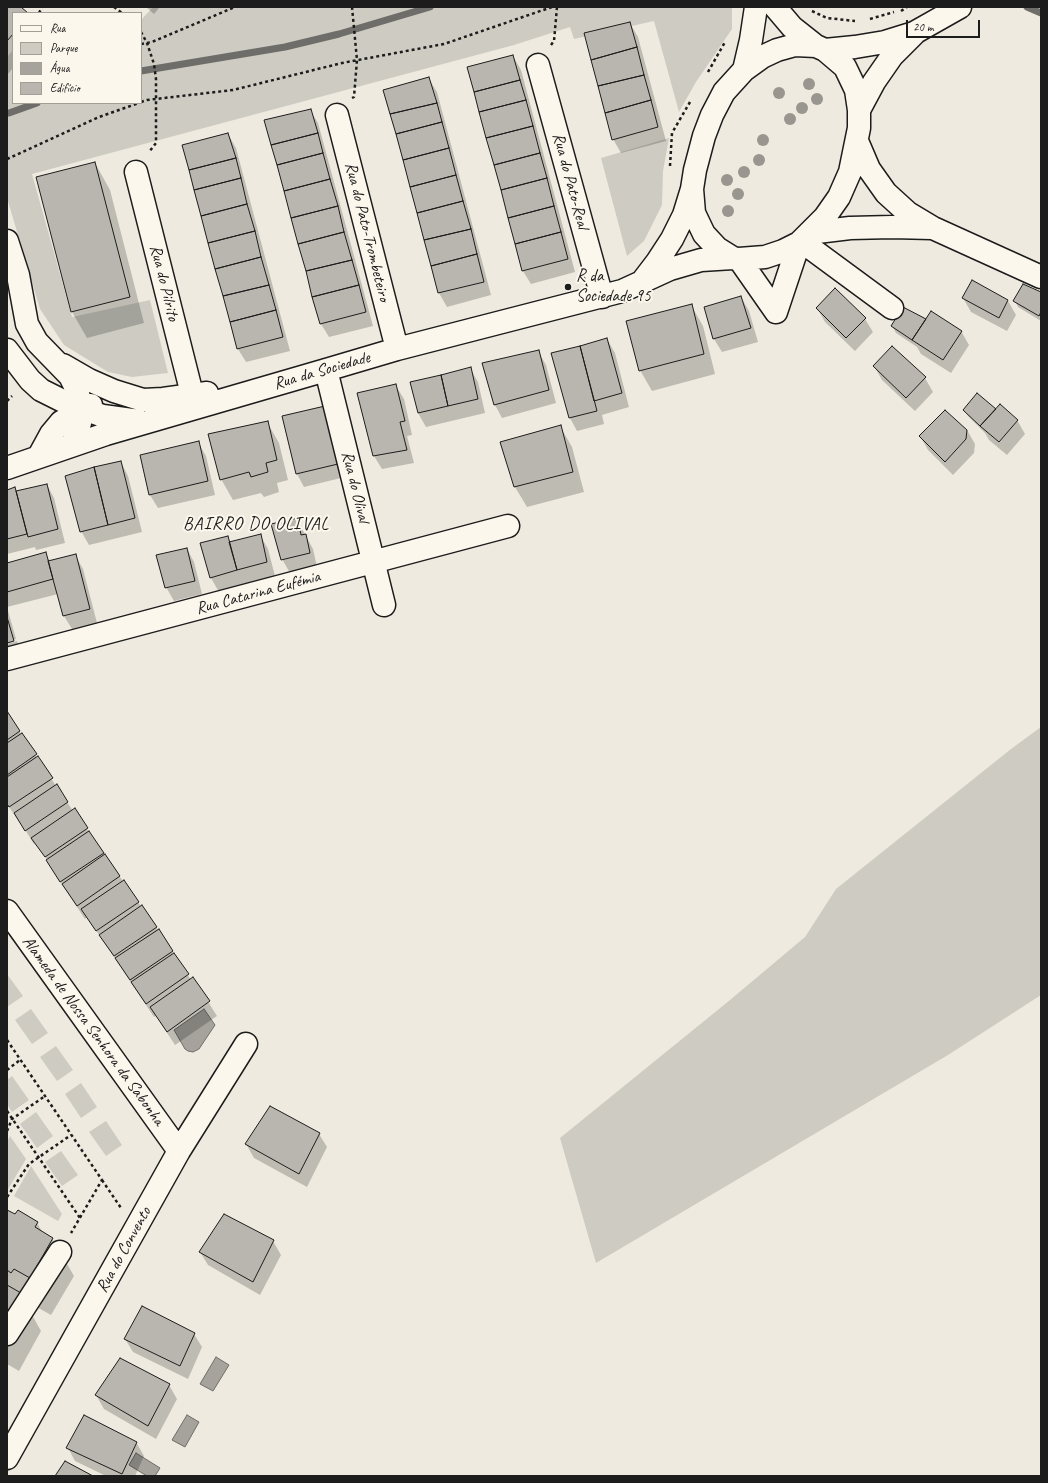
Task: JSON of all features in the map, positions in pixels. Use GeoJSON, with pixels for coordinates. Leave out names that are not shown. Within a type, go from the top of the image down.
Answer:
{"type":"FeatureCollection","features":[{"type":"Feature","properties":{"kind":"street"},"geometry":{"type":"LineString","coordinates":[[744,70],[751,40],[756,7]]}},
{"type":"Feature","properties":{"kind":"street"},"geometry":{"type":"LineString","coordinates":[[692,189],[694,213],[704,234],[717,248],[736,259],[776,312],[803,239],[825,217],[839,197],[850,172],[857,142],[859,110],[856,90],[845,67],[792,27],[775,7]]}},
{"type":"Feature","properties":{"kind":"street"},"geometry":{"type":"LineString","coordinates":[[640,283],[657,262],[672,239],[684,215],[692,189],[704,136],[712,115],[724,92],[744,70],[762,56],[795,45],[820,48],[855,47],[885,42],[914,33],[960,7]]}},
{"type":"Feature","properties":{"kind":"street"},"geometry":{"type":"LineString","coordinates":[[859,110],[874,82],[892,56],[914,33]]}},
{"type":"Feature","properties":{"kind":"street","name":"Rua do Pato-Real"},"geometry":{"type":"LineString","coordinates":[[538,65],[602,297]]}},
{"type":"Feature","properties":{"kind":"street","name":"Rua do Pato-Trombeteiro"},"geometry":{"type":"LineString","coordinates":[[337,115],[397,349]]}},
{"type":"Feature","properties":{"kind":"street"},"geometry":{"type":"LineString","coordinates":[[857,142],[869,169],[886,193],[908,213],[934,228],[1041,277]]}},
{"type":"Feature","properties":{"kind":"street","name":"Rua do Pilrito"},"geometry":{"type":"LineString","coordinates":[[136,172],[192,394]]}},
{"type":"Feature","properties":{"kind":"street"},"geometry":{"type":"LineString","coordinates":[[803,239],[850,228],[934,228]]}},
{"type":"Feature","properties":{"kind":"street"},"geometry":{"type":"LineString","coordinates":[[803,239],[892,308]]}},
{"type":"Feature","properties":{"kind":"street","name":"Rua da Sociedade"},"geometry":{"type":"LineString","coordinates":[[7,468],[72,445],[146,422],[397,349],[622,291],[670,269],[695,262],[765,257],[783,251],[803,239]]}},
{"type":"Feature","properties":{"kind":"street"},"geometry":{"type":"LineString","coordinates":[[7,241],[18,275],[27,324]]}},
{"type":"Feature","properties":{"kind":"street"},"geometry":{"type":"LineString","coordinates":[[7,291],[38,342],[70,376],[77,390],[82,409],[80,423],[72,445]]}},
{"type":"Feature","properties":{"kind":"street"},"geometry":{"type":"LineString","coordinates":[[7,350],[30,380],[41,390],[50,404],[53,417],[51,434]]}},
{"type":"Feature","properties":{"kind":"street"},"geometry":{"type":"LineString","coordinates":[[53,359],[89,380],[114,391],[143,400]]}},
{"type":"Feature","properties":{"kind":"street","name":"Rua do Olival"},"geometry":{"type":"LineString","coordinates":[[326,370],[384,605]]}},
{"type":"Feature","properties":{"kind":"street"},"geometry":{"type":"LineString","coordinates":[[39,456],[51,434],[61,422],[82,409],[103,400],[163,399],[192,394],[262,389]]}},
{"type":"Feature","properties":{"kind":"street"},"geometry":{"type":"LineString","coordinates":[[41,390],[69,404],[103,416],[146,422]]}},
{"type":"Feature","properties":{"kind":"street","name":"Rua Catarina Eufémia"},"geometry":{"type":"LineString","coordinates":[[7,659],[508,526]]}},
{"type":"Feature","properties":{"kind":"street","name":"Alameda de Nossa Senhora da Sabonha"},"geometry":{"type":"LineString","coordinates":[[7,911],[179,1151]]}},
{"type":"Feature","properties":{"kind":"street","name":"Rua do Convento"},"geometry":{"type":"LineString","coordinates":[[7,1458],[179,1151],[246,1044]]}},
{"type":"Feature","properties":{"kind":"street"},"geometry":{"type":"LineString","coordinates":[[7,1334],[60,1252]]}},
{"type":"Feature","properties":{"kind":"path"},"geometry":{"type":"LineString","coordinates":[[142,44],[235,7]]}},
{"type":"Feature","properties":{"kind":"path"},"geometry":{"type":"LineString","coordinates":[[337,115],[354,97],[357,60],[352,7]]}},
{"type":"Feature","properties":{"kind":"path"},"geometry":{"type":"LineString","coordinates":[[142,102],[147,100],[233,90],[357,60],[444,44],[552,7]]}},
{"type":"Feature","properties":{"kind":"path"},"geometry":{"type":"LineString","coordinates":[[538,65],[554,40],[557,7]]}},
{"type":"Feature","properties":{"kind":"path"},"geometry":{"type":"LineString","coordinates":[[865,20],[907,7]]}},
{"type":"Feature","properties":{"kind":"path"},"geometry":{"type":"LineString","coordinates":[[811,10],[828,18],[857,22]]}},
{"type":"Feature","properties":{"kind":"path"},"geometry":{"type":"LineString","coordinates":[[136,172],[156,143],[156,79],[154,64],[147,43],[142,34]]}},
{"type":"Feature","properties":{"kind":"path"},"geometry":{"type":"LineString","coordinates":[[7,159],[99,117],[137,104]]}},
{"type":"Feature","properties":{"kind":"path"},"geometry":{"type":"LineString","coordinates":[[7,1040],[135,1230]]}},
{"type":"Feature","properties":{"kind":"path"},"geometry":{"type":"LineString","coordinates":[[7,1070],[20,1060]]}},
{"type":"Feature","properties":{"kind":"path"},"geometry":{"type":"LineString","coordinates":[[7,1131],[12,1119],[45,1096]]}},
{"type":"Feature","properties":{"kind":"path"},"geometry":{"type":"LineString","coordinates":[[7,1111],[80,1218]]}},
{"type":"Feature","properties":{"kind":"path"},"geometry":{"type":"LineString","coordinates":[[7,1197],[29,1164],[71,1135]]}},
{"type":"Feature","properties":{"kind":"path"},"geometry":{"type":"LineString","coordinates":[[60,1252],[102,1180]]}},
{"type":"Feature","properties":{"kind":"green space"},"geometry":{"type":"Polygon","coordinates":[[[153,7],[732,7],[732,29],[696,82],[679,112],[654,21],[574,39],[570,27],[514,45],[32,174],[72,317],[150,300],[168,373],[132,377],[108,372],[64,345],[40,309],[7,198],[7,57],[12,51],[12,104],[142,104],[142,19],[153,7]]]}},
{"type":"Feature","properties":{"kind":"green space"},"geometry":{"type":"Polygon","coordinates":[[[669,138],[663,171],[662,205],[644,241],[627,256],[601,158],[669,138]]]}},
{"type":"Feature","properties":{"kind":"green space"},"geometry":{"type":"Polygon","coordinates":[[[1041,727],[1041,995],[948,1055],[596,1263],[560,1138],[805,937],[836,889],[1011,749],[1041,727]]]}},
{"type":"Feature","properties":{"kind":"green space"},"geometry":{"type":"Polygon","coordinates":[[[7,974],[23,996],[7,1007],[7,974]]]}},
{"type":"Feature","properties":{"kind":"green space"},"geometry":{"type":"Polygon","coordinates":[[[31,1009],[48,1033],[32,1044],[15,1020],[31,1009]]]}},
{"type":"Feature","properties":{"kind":"green space"},"geometry":{"type":"Polygon","coordinates":[[[56,1046],[73,1070],[57,1081],[40,1057],[56,1046]]]}},
{"type":"Feature","properties":{"kind":"green space"},"geometry":{"type":"Polygon","coordinates":[[[12,1076],[29,1100],[12,1112],[7,1104],[7,1080],[12,1076]]]}},
{"type":"Feature","properties":{"kind":"green space"},"geometry":{"type":"Polygon","coordinates":[[[81,1083],[97,1107],[81,1118],[65,1094],[81,1083]]]}},
{"type":"Feature","properties":{"kind":"green space"},"geometry":{"type":"Polygon","coordinates":[[[36,1112],[53,1136],[37,1148],[20,1124],[36,1112]]]}},
{"type":"Feature","properties":{"kind":"green space"},"geometry":{"type":"Polygon","coordinates":[[[106,1121],[122,1145],[106,1156],[89,1132],[106,1121]]]}},
{"type":"Feature","properties":{"kind":"green space"},"geometry":{"type":"Polygon","coordinates":[[[10,1136],[26,1159],[7,1191],[7,1142],[10,1136]]]}},
{"type":"Feature","properties":{"kind":"green space"},"geometry":{"type":"Polygon","coordinates":[[[61,1151],[78,1175],[62,1186],[45,1162],[61,1151]]]}},
{"type":"Feature","properties":{"kind":"green space"},"geometry":{"type":"Polygon","coordinates":[[[31,1166],[62,1214],[58,1221],[14,1196],[31,1166]]]}},
{"type":"Feature","properties":{"kind":"water"},"geometry":{"type":"Polygon","coordinates":[[[204,1009],[215,1025],[199,1049],[193,1052],[188,1051],[185,1049],[174,1030],[204,1009]]]}},
{"type":"Feature","properties":{"kind":"water"},"geometry":{"type":"Polygon","coordinates":[[[216,1357],[229,1365],[213,1391],[200,1384],[216,1357]]]}},
{"type":"Feature","properties":{"kind":"water"},"geometry":{"type":"Polygon","coordinates":[[[187,1415],[199,1422],[185,1447],[172,1440],[187,1415]]]}},
{"type":"Feature","properties":{"kind":"water"},"geometry":{"type":"Polygon","coordinates":[[[136,1453],[160,1468],[155,1476],[147,1476],[129,1465],[136,1453]]]}},
{"type":"Feature","properties":{"kind":"building"},"geometry":{"type":"Polygon","coordinates":[[[7,7],[21,7],[27,12],[12,12],[12,35],[7,41],[7,7]]]}},
{"type":"Feature","properties":{"kind":"building"},"geometry":{"type":"Polygon","coordinates":[[[630,22],[637,47],[591,60],[584,33],[630,22]]]}},
{"type":"Feature","properties":{"kind":"building"},"geometry":{"type":"Polygon","coordinates":[[[637,47],[644,75],[598,86],[591,60],[637,47]]]}},
{"type":"Feature","properties":{"kind":"building"},"geometry":{"type":"Polygon","coordinates":[[[513,55],[520,80],[474,92],[467,67],[513,55]]]}},
{"type":"Feature","properties":{"kind":"building"},"geometry":{"type":"Polygon","coordinates":[[[644,75],[651,100],[605,113],[598,86],[644,75]]]}},
{"type":"Feature","properties":{"kind":"building"},"geometry":{"type":"Polygon","coordinates":[[[429,77],[437,103],[390,114],[383,90],[429,77]]]}},
{"type":"Feature","properties":{"kind":"building"},"geometry":{"type":"Polygon","coordinates":[[[520,80],[526,100],[479,112],[474,92],[520,80]]]}},
{"type":"Feature","properties":{"kind":"building"},"geometry":{"type":"Polygon","coordinates":[[[526,100],[533,126],[486,138],[479,112],[526,100]]]}},
{"type":"Feature","properties":{"kind":"building"},"geometry":{"type":"Polygon","coordinates":[[[651,100],[658,127],[612,140],[605,113],[651,100]]]}},
{"type":"Feature","properties":{"kind":"building"},"geometry":{"type":"Polygon","coordinates":[[[437,103],[442,122],[396,134],[390,114],[437,103]]]}},
{"type":"Feature","properties":{"kind":"building"},"geometry":{"type":"Polygon","coordinates":[[[311,109],[318,133],[271,145],[264,120],[311,109]]]}},
{"type":"Feature","properties":{"kind":"building"},"geometry":{"type":"Polygon","coordinates":[[[442,122],[449,148],[403,160],[396,134],[442,122]]]}},
{"type":"Feature","properties":{"kind":"building"},"geometry":{"type":"Polygon","coordinates":[[[533,126],[540,153],[494,165],[486,138],[533,126]]]}},
{"type":"Feature","properties":{"kind":"building"},"geometry":{"type":"Polygon","coordinates":[[[228,133],[236,158],[189,170],[182,145],[228,133]]]}},
{"type":"Feature","properties":{"kind":"building"},"geometry":{"type":"Polygon","coordinates":[[[318,133],[323,153],[277,165],[271,145],[318,133]]]}},
{"type":"Feature","properties":{"kind":"building"},"geometry":{"type":"Polygon","coordinates":[[[449,148],[456,175],[410,187],[403,160],[449,148]]]}},
{"type":"Feature","properties":{"kind":"building"},"geometry":{"type":"Polygon","coordinates":[[[323,153],[330,179],[284,191],[277,165],[323,153]]]}},
{"type":"Feature","properties":{"kind":"building"},"geometry":{"type":"Polygon","coordinates":[[[540,153],[547,178],[501,190],[494,165],[540,153]]]}},
{"type":"Feature","properties":{"kind":"building"},"geometry":{"type":"Polygon","coordinates":[[[236,158],[241,178],[194,190],[189,170],[236,158]]]}},
{"type":"Feature","properties":{"kind":"building"},"geometry":{"type":"Polygon","coordinates":[[[95,162],[130,297],[71,312],[36,177],[95,162]]]}},
{"type":"Feature","properties":{"kind":"building"},"geometry":{"type":"Polygon","coordinates":[[[456,175],[463,201],[417,213],[410,187],[456,175]]]}},
{"type":"Feature","properties":{"kind":"building"},"geometry":{"type":"Polygon","coordinates":[[[241,178],[247,204],[201,216],[194,190],[241,178]]]}},
{"type":"Feature","properties":{"kind":"building"},"geometry":{"type":"Polygon","coordinates":[[[547,178],[554,206],[508,218],[501,190],[547,178]]]}},
{"type":"Feature","properties":{"kind":"building"},"geometry":{"type":"Polygon","coordinates":[[[330,179],[338,206],[291,218],[284,191],[330,179]]]}},
{"type":"Feature","properties":{"kind":"building"},"geometry":{"type":"Polygon","coordinates":[[[463,201],[471,229],[424,240],[417,213],[463,201]]]}},
{"type":"Feature","properties":{"kind":"building"},"geometry":{"type":"Polygon","coordinates":[[[247,204],[255,231],[208,243],[201,216],[247,204]]]}},
{"type":"Feature","properties":{"kind":"building"},"geometry":{"type":"Polygon","coordinates":[[[338,206],[344,232],[298,244],[291,218],[338,206]]]}},
{"type":"Feature","properties":{"kind":"building"},"geometry":{"type":"Polygon","coordinates":[[[554,206],[561,232],[515,244],[508,218],[554,206]]]}},
{"type":"Feature","properties":{"kind":"building"},"geometry":{"type":"Polygon","coordinates":[[[471,229],[477,254],[431,266],[424,240],[471,229]]]}},
{"type":"Feature","properties":{"kind":"building"},"geometry":{"type":"Polygon","coordinates":[[[255,231],[261,257],[215,269],[208,243],[255,231]]]}},
{"type":"Feature","properties":{"kind":"building"},"geometry":{"type":"Polygon","coordinates":[[[344,232],[352,260],[306,271],[298,244],[344,232]]]}},
{"type":"Feature","properties":{"kind":"building"},"geometry":{"type":"Polygon","coordinates":[[[561,232],[568,259],[522,271],[515,244],[561,232]]]}},
{"type":"Feature","properties":{"kind":"building"},"geometry":{"type":"Polygon","coordinates":[[[477,254],[484,282],[438,293],[431,266],[477,254]]]}},
{"type":"Feature","properties":{"kind":"building"},"geometry":{"type":"Polygon","coordinates":[[[261,257],[269,285],[223,296],[215,269],[261,257]]]}},
{"type":"Feature","properties":{"kind":"building"},"geometry":{"type":"Polygon","coordinates":[[[352,260],[359,285],[312,297],[306,271],[352,260]]]}},
{"type":"Feature","properties":{"kind":"building"},"geometry":{"type":"Polygon","coordinates":[[[972,280],[1008,300],[999,318],[962,298],[972,280]]]}},
{"type":"Feature","properties":{"kind":"building"},"geometry":{"type":"Polygon","coordinates":[[[1023,284],[1041,292],[1041,312],[1039,316],[1013,301],[1023,284]]]}},
{"type":"Feature","properties":{"kind":"building"},"geometry":{"type":"Polygon","coordinates":[[[269,285],[276,310],[230,322],[223,296],[269,285]]]}},
{"type":"Feature","properties":{"kind":"building"},"geometry":{"type":"Polygon","coordinates":[[[359,285],[366,312],[320,324],[312,297],[359,285]]]}},
{"type":"Feature","properties":{"kind":"building"},"geometry":{"type":"Polygon","coordinates":[[[835,288],[866,318],[846,338],[816,308],[835,288]]]}},
{"type":"Feature","properties":{"kind":"building"},"geometry":{"type":"Polygon","coordinates":[[[741,296],[751,328],[713,339],[704,307],[741,296]]]}},
{"type":"Feature","properties":{"kind":"building"},"geometry":{"type":"Polygon","coordinates":[[[692,304],[704,354],[639,371],[626,321],[692,304]]]}},
{"type":"Feature","properties":{"kind":"building"},"geometry":{"type":"Polygon","coordinates":[[[903,307],[926,319],[912,340],[891,326],[903,307]]]}},
{"type":"Feature","properties":{"kind":"building"},"geometry":{"type":"Polygon","coordinates":[[[276,310],[283,337],[237,349],[230,322],[276,310]]]}},
{"type":"Feature","properties":{"kind":"building"},"geometry":{"type":"Polygon","coordinates":[[[931,311],[962,331],[943,360],[912,340],[931,311]]]}},
{"type":"Feature","properties":{"kind":"building"},"geometry":{"type":"Polygon","coordinates":[[[607,338],[622,393],[594,401],[580,346],[607,338]]]}},
{"type":"Feature","properties":{"kind":"building"},"geometry":{"type":"Polygon","coordinates":[[[580,346],[597,411],[569,418],[551,353],[580,346]]]}},
{"type":"Feature","properties":{"kind":"building"},"geometry":{"type":"Polygon","coordinates":[[[892,346],[926,377],[906,398],[873,366],[892,346]]]}},
{"type":"Feature","properties":{"kind":"building"},"geometry":{"type":"Polygon","coordinates":[[[539,350],[549,390],[494,405],[482,363],[539,350]]]}},
{"type":"Feature","properties":{"kind":"building"},"geometry":{"type":"Polygon","coordinates":[[[471,367],[478,399],[448,406],[441,375],[471,367]]]}},
{"type":"Feature","properties":{"kind":"building"},"geometry":{"type":"Polygon","coordinates":[[[441,375],[448,406],[418,413],[410,382],[441,375]]]}},
{"type":"Feature","properties":{"kind":"building"},"geometry":{"type":"Polygon","coordinates":[[[396,384],[405,421],[400,422],[407,450],[373,456],[357,393],[396,384]]]}},
{"type":"Feature","properties":{"kind":"building"},"geometry":{"type":"Polygon","coordinates":[[[977,393],[996,409],[980,426],[963,410],[977,393]]]}},
{"type":"Feature","properties":{"kind":"building"},"geometry":{"type":"Polygon","coordinates":[[[1000,404],[1018,420],[999,442],[980,426],[1000,404]]]}},
{"type":"Feature","properties":{"kind":"building"},"geometry":{"type":"Polygon","coordinates":[[[325,406],[338,464],[296,474],[282,416],[325,406]]]}},
{"type":"Feature","properties":{"kind":"building"},"geometry":{"type":"Polygon","coordinates":[[[945,410],[967,430],[966,439],[945,462],[919,436],[945,410]]]}},
{"type":"Feature","properties":{"kind":"building"},"geometry":{"type":"Polygon","coordinates":[[[268,421],[277,460],[266,463],[268,472],[251,477],[249,472],[220,480],[208,434],[268,421]]]}},
{"type":"Feature","properties":{"kind":"building"},"geometry":{"type":"Polygon","coordinates":[[[561,425],[573,472],[514,487],[500,442],[561,425]]]}},
{"type":"Feature","properties":{"kind":"building"},"geometry":{"type":"Polygon","coordinates":[[[199,441],[208,481],[149,495],[140,455],[199,441]]]}},
{"type":"Feature","properties":{"kind":"building"},"geometry":{"type":"Polygon","coordinates":[[[121,461],[135,518],[108,525],[94,467],[121,461]]]}},
{"type":"Feature","properties":{"kind":"building"},"geometry":{"type":"Polygon","coordinates":[[[94,467],[108,525],[80,532],[65,476],[94,467]]]}},
{"type":"Feature","properties":{"kind":"building"},"geometry":{"type":"Polygon","coordinates":[[[47,484],[58,529],[28,537],[16,491],[47,484]]]}},
{"type":"Feature","properties":{"kind":"building"},"geometry":{"type":"Polygon","coordinates":[[[15,487],[27,534],[7,539],[7,490],[15,487]]]}},
{"type":"Feature","properties":{"kind":"building"},"geometry":{"type":"Polygon","coordinates":[[[298,518],[301,535],[306,534],[310,553],[281,560],[271,524],[298,518]]]}},
{"type":"Feature","properties":{"kind":"building"},"geometry":{"type":"Polygon","coordinates":[[[261,534],[267,562],[237,570],[229,542],[261,534]]]}},
{"type":"Feature","properties":{"kind":"building"},"geometry":{"type":"Polygon","coordinates":[[[228,536],[237,570],[210,578],[200,543],[228,536]]]}},
{"type":"Feature","properties":{"kind":"building"},"geometry":{"type":"Polygon","coordinates":[[[187,548],[195,581],[165,588],[156,555],[187,548]]]}},
{"type":"Feature","properties":{"kind":"building"},"geometry":{"type":"Polygon","coordinates":[[[46,552],[53,579],[7,592],[7,563],[46,552]]]}},
{"type":"Feature","properties":{"kind":"building"},"geometry":{"type":"Polygon","coordinates":[[[76,554],[90,609],[63,616],[48,561],[76,554]]]}},
{"type":"Feature","properties":{"kind":"building"},"geometry":{"type":"Polygon","coordinates":[[[7,617],[14,641],[7,643],[7,617]]]}},
{"type":"Feature","properties":{"kind":"building"},"geometry":{"type":"Polygon","coordinates":[[[7,711],[20,731],[7,740],[7,711]]]}},
{"type":"Feature","properties":{"kind":"building"},"geometry":{"type":"Polygon","coordinates":[[[22,733],[37,754],[7,775],[7,743],[22,733]]]}},
{"type":"Feature","properties":{"kind":"building"},"geometry":{"type":"Polygon","coordinates":[[[38,756],[53,778],[9,807],[7,804],[7,777],[38,756]]]}},
{"type":"Feature","properties":{"kind":"building"},"geometry":{"type":"Polygon","coordinates":[[[57,784],[68,802],[25,831],[14,813],[57,784]]]}},
{"type":"Feature","properties":{"kind":"building"},"geometry":{"type":"Polygon","coordinates":[[[75,808],[88,828],[45,857],[31,838],[75,808]]]}},
{"type":"Feature","properties":{"kind":"building"},"geometry":{"type":"Polygon","coordinates":[[[89,831],[104,853],[60,882],[46,860],[89,831]]]}},
{"type":"Feature","properties":{"kind":"building"},"geometry":{"type":"Polygon","coordinates":[[[105,854],[120,876],[77,906],[62,884],[105,854]]]}},
{"type":"Feature","properties":{"kind":"building"},"geometry":{"type":"Polygon","coordinates":[[[124,880],[139,902],[96,931],[81,909],[124,880]]]}},
{"type":"Feature","properties":{"kind":"building"},"geometry":{"type":"Polygon","coordinates":[[[142,905],[157,927],[114,956],[99,935],[142,905]]]}},
{"type":"Feature","properties":{"kind":"building"},"geometry":{"type":"Polygon","coordinates":[[[159,929],[173,951],[130,980],[115,958],[159,929]]]}},
{"type":"Feature","properties":{"kind":"building"},"geometry":{"type":"Polygon","coordinates":[[[174,953],[189,974],[146,1004],[131,982],[174,953]]]}},
{"type":"Feature","properties":{"kind":"building"},"geometry":{"type":"Polygon","coordinates":[[[193,977],[210,1001],[167,1032],[150,1007],[193,977]]]}},
{"type":"Feature","properties":{"kind":"building"},"geometry":{"type":"Polygon","coordinates":[[[270,1106],[320,1133],[299,1174],[245,1144],[270,1106]]]}},
{"type":"Feature","properties":{"kind":"building"},"geometry":{"type":"Polygon","coordinates":[[[7,1210],[15,1214],[18,1210],[38,1222],[35,1227],[53,1238],[30,1278],[14,1269],[11,1273],[7,1270],[7,1210]]]}},
{"type":"Feature","properties":{"kind":"building"},"geometry":{"type":"Polygon","coordinates":[[[224,1214],[274,1240],[253,1282],[199,1252],[224,1214]]]}},
{"type":"Feature","properties":{"kind":"building"},"geometry":{"type":"Polygon","coordinates":[[[7,1285],[21,1293],[7,1317],[7,1285]]]}},
{"type":"Feature","properties":{"kind":"building"},"geometry":{"type":"Polygon","coordinates":[[[142,1306],[195,1333],[180,1366],[124,1339],[142,1306]]]}},
{"type":"Feature","properties":{"kind":"building"},"geometry":{"type":"Polygon","coordinates":[[[120,1358],[170,1384],[148,1426],[95,1395],[120,1358]]]}},
{"type":"Feature","properties":{"kind":"building"},"geometry":{"type":"Polygon","coordinates":[[[84,1415],[137,1442],[122,1474],[66,1448],[84,1415]]]}},
{"type":"Feature","properties":{"kind":"building"},"geometry":{"type":"Polygon","coordinates":[[[65,1461],[93,1476],[55,1476],[65,1461]]]}},
{"type":"Feature","properties":{"kind":"waterway"},"geometry":{"type":"LineString","coordinates":[[142,71],[285,47],[339,34],[430,7]]}},
{"type":"Feature","properties":{"kind":"waterway"},"geometry":{"type":"LineString","coordinates":[[1027,7],[1041,13]]}},
{"type":"Feature","properties":{"kind":"waterway"},"geometry":{"type":"LineString","coordinates":[[9,113],[34,104]]}},
{"type":"Feature","properties":{"kind":"place","name":"R da Sociedade 95"},"geometry":{"type":"Point","coordinates":[568,287]}},
{"type":"Feature","properties":{"kind":"district","name":"BAIRRO DO OLIVAL"},"geometry":{"type":"Point","coordinates":[256,524]}}]}
